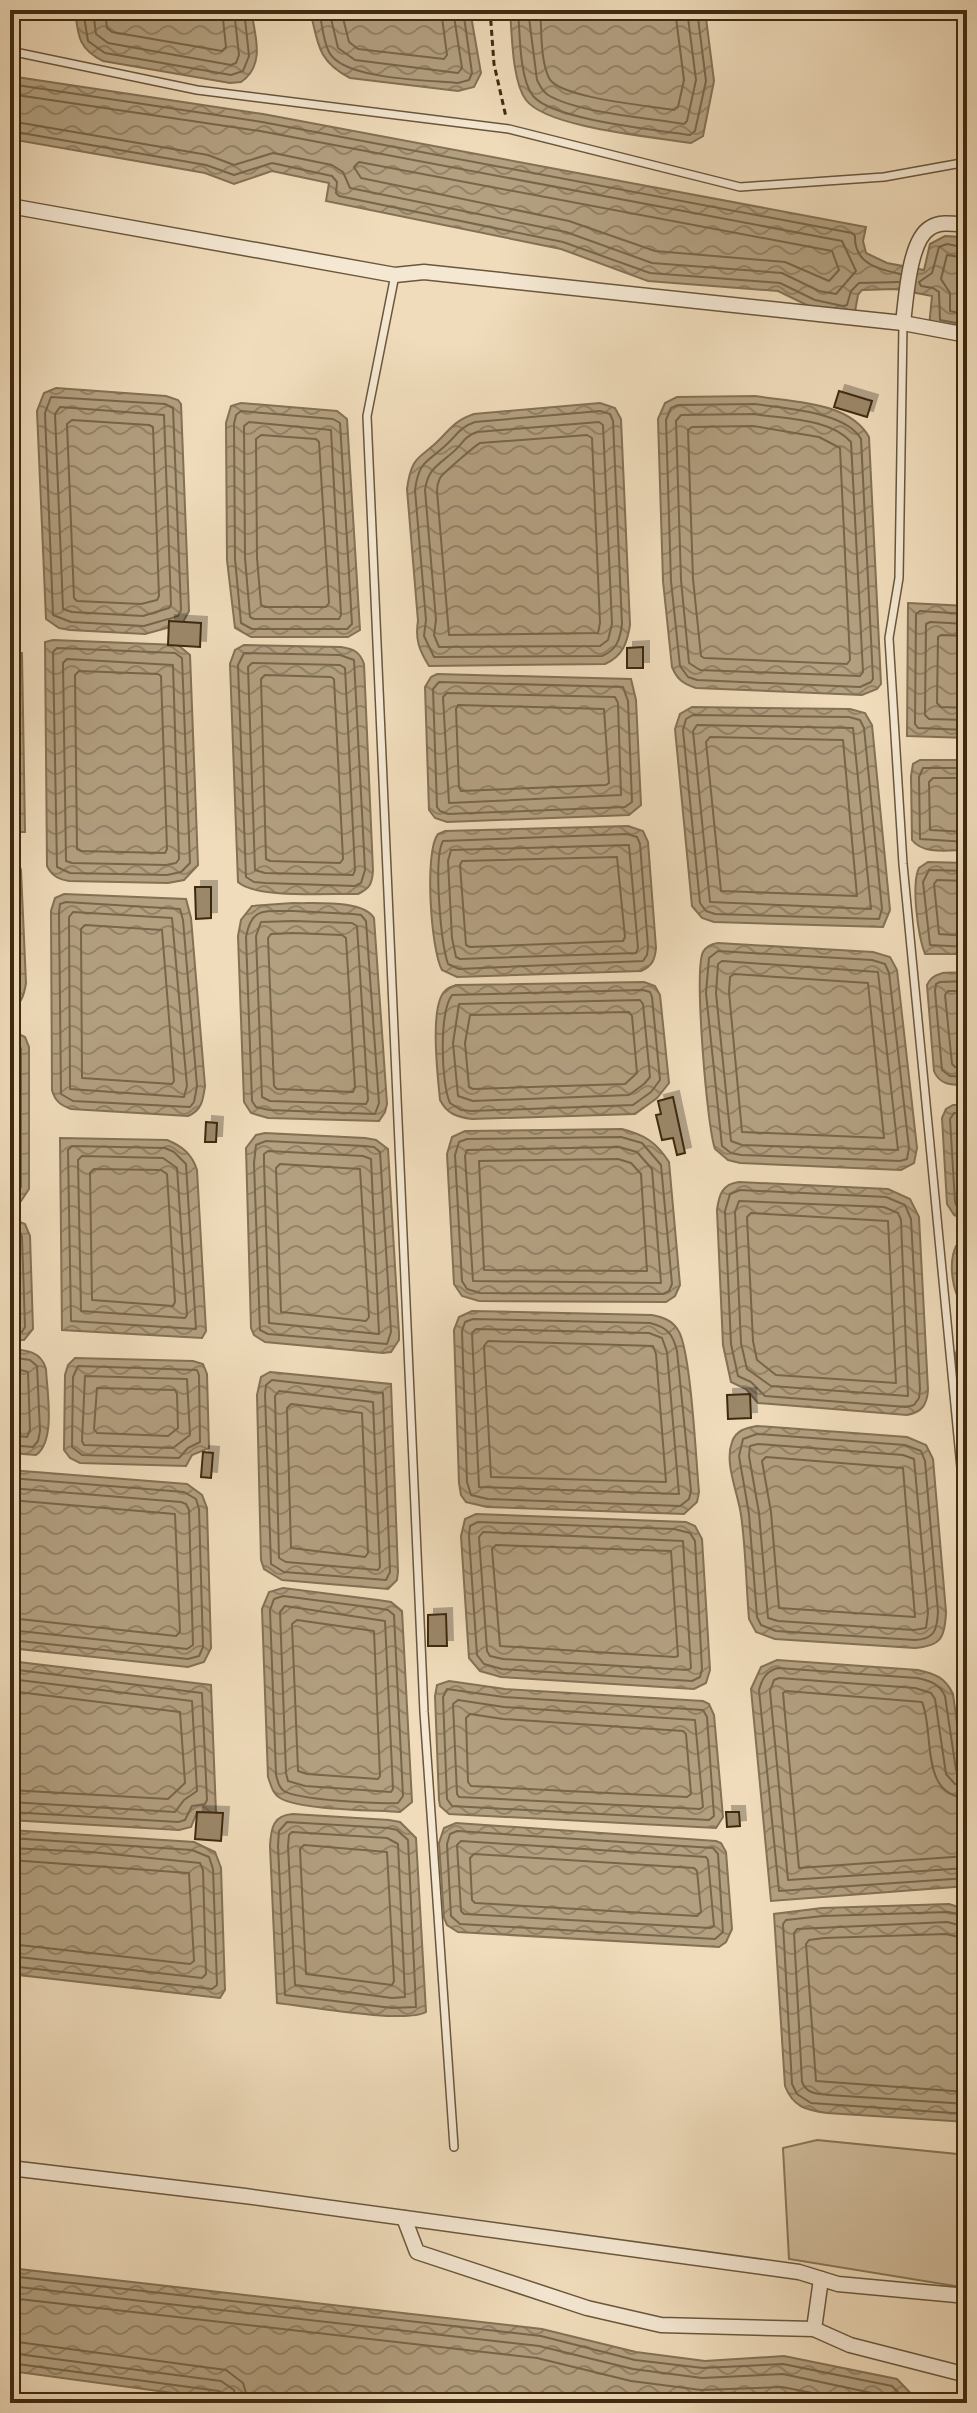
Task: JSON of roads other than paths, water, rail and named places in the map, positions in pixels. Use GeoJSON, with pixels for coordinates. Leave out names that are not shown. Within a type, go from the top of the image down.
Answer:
{"type":"FeatureCollection","features":[{"type":"Feature","properties":{"kind":"street"},"geometry":{"type":"LineString","coordinates":[[10,206],[395,275],[424,272],[903,323],[967,335]]}},
{"type":"Feature","properties":{"kind":"street"},"geometry":{"type":"LineString","coordinates":[[906,302],[916,243],[929,228],[938,224],[967,225]]}},
{"type":"Feature","properties":{"kind":"street"},"geometry":{"type":"LineString","coordinates":[[10,2168],[404,2218],[799,2272],[838,2284],[966,2298]]}},
{"type":"Feature","properties":{"kind":"street"},"geometry":{"type":"LineString","coordinates":[[404,2218],[417,2252],[587,2308],[661,2325],[814,2329],[850,2345],[967,2375]]}},
{"type":"Feature","properties":{"kind":"street"},"geometry":{"type":"LineString","coordinates":[[814,2329],[821,2279]]}},
{"type":"Feature","properties":{"kind":"lane"},"geometry":{"type":"LineString","coordinates":[[10,51],[197,90],[509,129],[740,187],[884,177],[967,162]]}},
{"type":"Feature","properties":{"kind":"lane"},"geometry":{"type":"LineString","coordinates":[[395,275],[367,416],[424,1712],[454,2147]]}},
{"type":"Feature","properties":{"kind":"lane"},"geometry":{"type":"LineString","coordinates":[[906,302],[903,323],[899,578],[889,638],[903,864],[967,1530]]}},
{"type":"Feature","properties":{"kind":"water"},"geometry":{"type":"Polygon","coordinates":[[[75,10],[251,10],[257,49],[254,67],[241,82],[230,83],[103,61],[84,46],[75,10]]]}},
{"type":"Feature","properties":{"kind":"water"},"geometry":{"type":"Polygon","coordinates":[[[310,10],[470,10],[481,73],[474,87],[458,91],[350,78],[325,58],[317,42],[310,10]]]}},
{"type":"Feature","properties":{"kind":"water"},"geometry":{"type":"Polygon","coordinates":[[[510,10],[705,10],[714,81],[703,136],[691,143],[629,134],[578,124],[538,110],[521,92],[510,10]]]}},
{"type":"Feature","properties":{"kind":"water"},"geometry":{"type":"Polygon","coordinates":[[[10,76],[263,114],[866,227],[863,241],[866,253],[887,263],[924,270],[930,244],[945,236],[961,237],[960,240],[967,241],[967,333],[929,327],[932,296],[895,289],[862,290],[858,295],[854,317],[813,308],[778,291],[648,281],[561,249],[326,201],[329,183],[272,171],[234,184],[205,173],[10,139],[10,76]]]}},
{"type":"Feature","properties":{"kind":"water"},"geometry":{"type":"Polygon","coordinates":[[[56,388],[166,396],[181,404],[189,611],[182,624],[145,634],[70,630],[59,628],[46,619],[37,411],[44,393],[56,388]]]}},
{"type":"Feature","properties":{"kind":"water"},"geometry":{"type":"Polygon","coordinates":[[[755,396],[834,410],[860,425],[869,437],[881,684],[862,695],[696,688],[681,680],[672,667],[663,581],[658,419],[665,403],[677,397],[755,396]]]}},
{"type":"Feature","properties":{"kind":"water"},"geometry":{"type":"Polygon","coordinates":[[[241,403],[337,411],[347,419],[360,630],[348,637],[251,637],[235,628],[227,560],[226,423],[231,406],[241,403]]]}},
{"type":"Feature","properties":{"kind":"water"},"geometry":{"type":"Polygon","coordinates":[[[600,403],[615,408],[621,419],[630,625],[623,648],[605,664],[429,666],[420,649],[417,633],[407,489],[415,462],[456,423],[474,414],[600,403]]]}},
{"type":"Feature","properties":{"kind":"water"},"geometry":{"type":"Polygon","coordinates":[[[908,603],[967,606],[967,738],[907,736],[908,603]]]}},
{"type":"Feature","properties":{"kind":"water"},"geometry":{"type":"Polygon","coordinates":[[[45,642],[178,645],[190,655],[198,865],[184,880],[168,883],[69,881],[56,876],[47,866],[45,642]]]}},
{"type":"Feature","properties":{"kind":"water"},"geometry":{"type":"Polygon","coordinates":[[[244,645],[341,647],[361,657],[364,664],[373,871],[370,885],[358,894],[277,893],[261,891],[238,882],[230,664],[235,650],[244,645]]]}},
{"type":"Feature","properties":{"kind":"water"},"geometry":{"type":"Polygon","coordinates":[[[10,653],[22,653],[25,832],[10,832],[10,653]]]}},
{"type":"Feature","properties":{"kind":"water"},"geometry":{"type":"Polygon","coordinates":[[[437,674],[631,679],[636,700],[641,805],[629,815],[447,822],[435,818],[429,810],[425,687],[437,674]]]}},
{"type":"Feature","properties":{"kind":"water"},"geometry":{"type":"Polygon","coordinates":[[[692,707],[850,709],[865,713],[872,725],[890,910],[883,927],[714,922],[702,918],[692,906],[675,729],[680,714],[692,707]]]}},
{"type":"Feature","properties":{"kind":"water"},"geometry":{"type":"Polygon","coordinates":[[[920,760],[967,760],[967,850],[930,850],[912,840],[911,776],[913,764],[920,760]]]}},
{"type":"Feature","properties":{"kind":"water"},"geometry":{"type":"Polygon","coordinates":[[[628,826],[643,831],[648,842],[656,948],[654,959],[648,967],[641,971],[457,977],[442,970],[435,943],[430,879],[438,834],[445,831],[628,826]]]}},
{"type":"Feature","properties":{"kind":"water"},"geometry":{"type":"Polygon","coordinates":[[[10,853],[21,870],[26,983],[21,999],[10,1012],[10,853]]]}},
{"type":"Feature","properties":{"kind":"water"},"geometry":{"type":"Polygon","coordinates":[[[928,862],[967,863],[967,954],[925,954],[918,923],[916,886],[919,868],[928,862]]]}},
{"type":"Feature","properties":{"kind":"water"},"geometry":{"type":"Polygon","coordinates":[[[64,894],[186,899],[191,918],[205,1086],[201,1104],[193,1114],[71,1109],[55,1097],[52,1090],[51,911],[55,898],[64,894]]]}},
{"type":"Feature","properties":{"kind":"water"},"geometry":{"type":"Polygon","coordinates":[[[293,903],[349,905],[368,912],[374,918],[387,1104],[379,1121],[268,1118],[251,1113],[244,1102],[238,936],[241,920],[252,906],[293,903]]]}},
{"type":"Feature","properties":{"kind":"water"},"geometry":{"type":"Polygon","coordinates":[[[718,943],[873,952],[890,957],[897,970],[917,1148],[914,1163],[901,1170],[740,1163],[728,1160],[715,1149],[705,1082],[700,988],[703,952],[718,943]]]}},
{"type":"Feature","properties":{"kind":"water"},"geometry":{"type":"Polygon","coordinates":[[[967,973],[967,1085],[952,1085],[940,1080],[934,1071],[927,985],[939,974],[967,973]]]}},
{"type":"Feature","properties":{"kind":"water"},"geometry":{"type":"Polygon","coordinates":[[[644,982],[655,986],[660,995],[669,1083],[657,1098],[635,1114],[472,1119],[453,1114],[440,1100],[436,1026],[440,999],[447,989],[456,985],[644,982]]]}},
{"type":"Feature","properties":{"kind":"water"},"geometry":{"type":"Polygon","coordinates":[[[10,1030],[25,1037],[29,1047],[29,1189],[21,1201],[10,1202],[10,1030]]]}},
{"type":"Feature","properties":{"kind":"water"},"geometry":{"type":"Polygon","coordinates":[[[953,1105],[967,1105],[967,1221],[954,1215],[947,1204],[942,1118],[946,1109],[953,1105]]]}},
{"type":"Feature","properties":{"kind":"water"},"geometry":{"type":"Polygon","coordinates":[[[622,1129],[649,1140],[669,1162],[680,1285],[675,1296],[666,1302],[479,1301],[462,1296],[454,1284],[447,1154],[452,1137],[465,1131],[622,1129]]]}},
{"type":"Feature","properties":{"kind":"water"},"geometry":{"type":"Polygon","coordinates":[[[256,1135],[365,1138],[376,1140],[388,1149],[399,1333],[399,1340],[391,1352],[265,1342],[254,1335],[251,1328],[246,1148],[256,1135]]]}},
{"type":"Feature","properties":{"kind":"water"},"geometry":{"type":"Polygon","coordinates":[[[60,1138],[167,1140],[189,1155],[197,1170],[206,1331],[202,1338],[62,1330],[60,1138]]]}},
{"type":"Feature","properties":{"kind":"water"},"geometry":{"type":"Polygon","coordinates":[[[739,1182],[888,1189],[910,1199],[919,1217],[928,1390],[925,1404],[920,1410],[907,1415],[758,1403],[746,1389],[731,1382],[723,1345],[717,1210],[722,1191],[739,1182]]]}},
{"type":"Feature","properties":{"kind":"water"},"geometry":{"type":"Polygon","coordinates":[[[10,1218],[25,1224],[30,1236],[33,1329],[24,1340],[10,1340],[10,1218]]]}},
{"type":"Feature","properties":{"kind":"water"},"geometry":{"type":"Polygon","coordinates":[[[967,1240],[967,1308],[958,1296],[952,1270],[956,1246],[967,1240]]]}},
{"type":"Feature","properties":{"kind":"water"},"geometry":{"type":"Polygon","coordinates":[[[472,1311],[652,1315],[673,1324],[683,1341],[690,1382],[699,1492],[697,1502],[684,1514],[487,1507],[466,1502],[459,1483],[454,1330],[459,1317],[472,1311]]]}},
{"type":"Feature","properties":{"kind":"water"},"geometry":{"type":"Polygon","coordinates":[[[967,1337],[967,1437],[962,1429],[955,1356],[960,1341],[967,1337]]]}},
{"type":"Feature","properties":{"kind":"water"},"geometry":{"type":"Polygon","coordinates":[[[10,1349],[37,1355],[46,1369],[48,1428],[42,1448],[36,1455],[10,1453],[10,1349]]]}},
{"type":"Feature","properties":{"kind":"water"},"geometry":{"type":"Polygon","coordinates":[[[75,1358],[193,1361],[203,1364],[207,1374],[209,1448],[192,1455],[186,1466],[80,1463],[70,1458],[64,1450],[65,1375],[68,1365],[75,1358]]]}},
{"type":"Feature","properties":{"kind":"water"},"geometry":{"type":"Polygon","coordinates":[[[270,1372],[391,1384],[398,1572],[397,1580],[388,1589],[282,1580],[264,1569],[261,1560],[257,1395],[261,1377],[270,1372]]]}},
{"type":"Feature","properties":{"kind":"water"},"geometry":{"type":"Polygon","coordinates":[[[757,1426],[907,1437],[926,1445],[933,1459],[946,1612],[943,1634],[936,1643],[915,1648],[775,1639],[756,1632],[749,1619],[743,1528],[730,1450],[739,1432],[757,1426]]]}},
{"type":"Feature","properties":{"kind":"water"},"geometry":{"type":"Polygon","coordinates":[[[10,1470],[187,1484],[202,1495],[207,1508],[211,1648],[204,1662],[188,1667],[10,1648],[10,1470]]]}},
{"type":"Feature","properties":{"kind":"water"},"geometry":{"type":"Polygon","coordinates":[[[476,1514],[686,1522],[695,1526],[702,1539],[710,1670],[706,1683],[694,1689],[501,1677],[480,1671],[469,1658],[461,1536],[465,1519],[476,1514]]]}},
{"type":"Feature","properties":{"kind":"water"},"geometry":{"type":"Polygon","coordinates":[[[283,1588],[391,1602],[402,1611],[412,1802],[400,1812],[303,1805],[280,1798],[273,1791],[268,1777],[262,1609],[269,1592],[283,1588]]]}},
{"type":"Feature","properties":{"kind":"water"},"geometry":{"type":"Polygon","coordinates":[[[777,1660],[918,1670],[934,1675],[947,1684],[953,1694],[967,1795],[967,1886],[771,1901],[751,1689],[761,1667],[777,1660]]]}},
{"type":"Feature","properties":{"kind":"water"},"geometry":{"type":"Polygon","coordinates":[[[10,1661],[211,1685],[216,1813],[197,1812],[191,1827],[179,1830],[10,1820],[10,1661]]]}},
{"type":"Feature","properties":{"kind":"water"},"geometry":{"type":"Polygon","coordinates":[[[449,1681],[505,1689],[703,1701],[709,1704],[714,1715],[723,1817],[716,1828],[449,1814],[440,1806],[439,1800],[435,1696],[437,1685],[449,1681]]]}},
{"type":"Feature","properties":{"kind":"water"},"geometry":{"type":"Polygon","coordinates":[[[293,1814],[400,1822],[416,1838],[426,2012],[377,2015],[277,2003],[270,1839],[277,1820],[293,1814]]]}},
{"type":"Feature","properties":{"kind":"water"},"geometry":{"type":"Polygon","coordinates":[[[456,1823],[716,1841],[726,1852],[732,1929],[726,1942],[719,1947],[458,1932],[447,1925],[444,1918],[439,1843],[444,1828],[456,1823]]]}},
{"type":"Feature","properties":{"kind":"water"},"geometry":{"type":"Polygon","coordinates":[[[10,1830],[194,1842],[215,1852],[221,1868],[225,1990],[220,1998],[10,1974],[10,1830]]]}},
{"type":"Feature","properties":{"kind":"water"},"geometry":{"type":"Polygon","coordinates":[[[949,1904],[967,1910],[967,2122],[827,2113],[796,2103],[785,2086],[774,1914],[822,1908],[949,1904]]]}},
{"type":"Feature","properties":{"kind":"water"},"geometry":{"type":"Polygon","coordinates":[[[10,2268],[542,2329],[636,2352],[705,2361],[784,2356],[897,2379],[920,2403],[247,2403],[10,2371],[10,2268]]]}}]}
